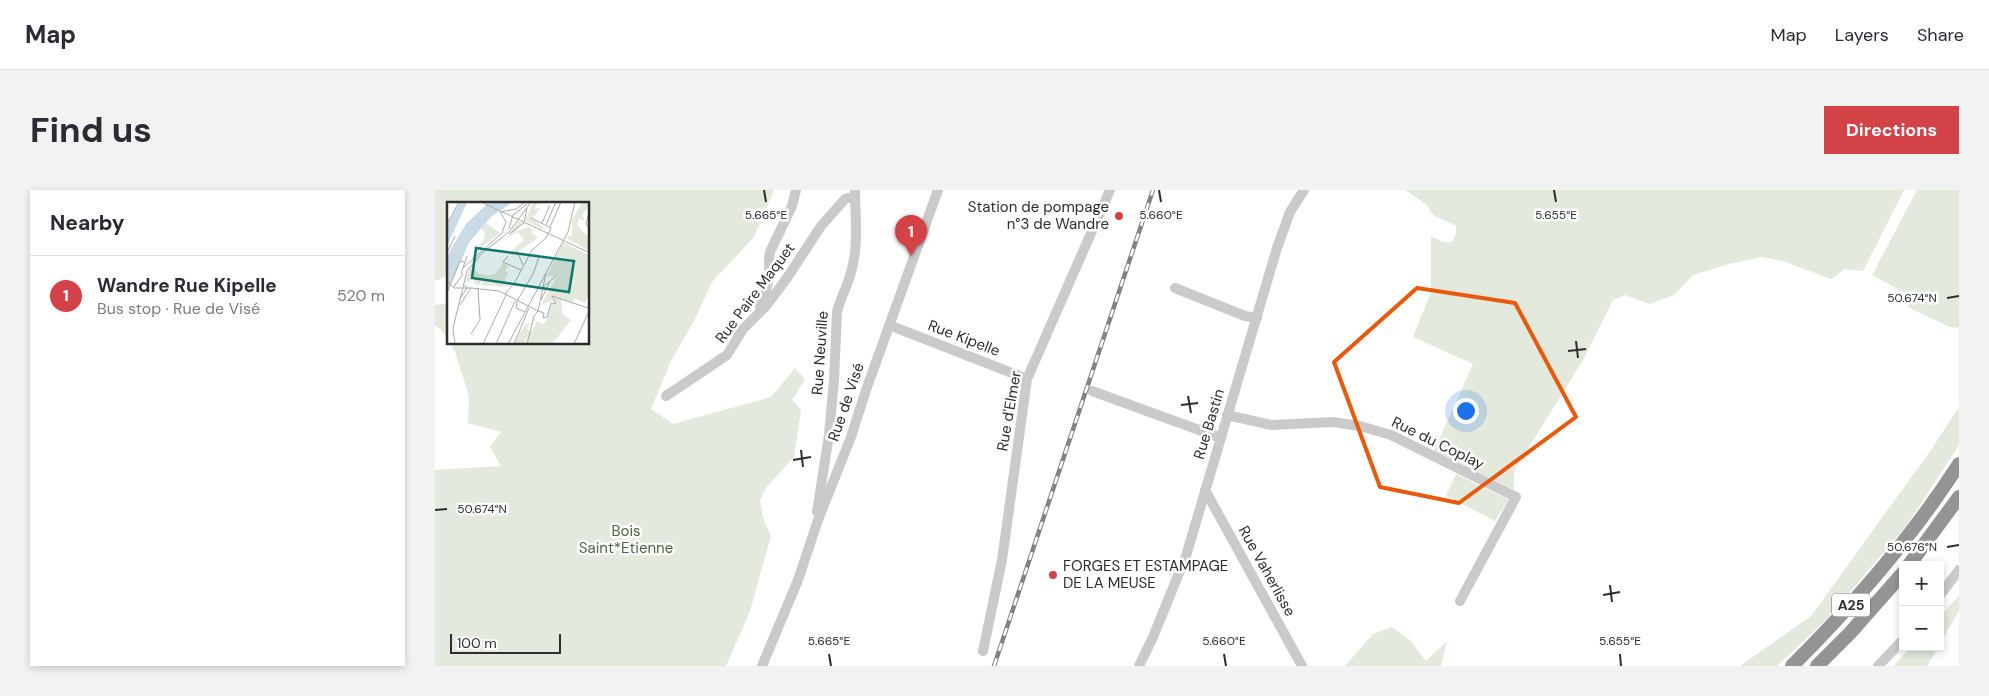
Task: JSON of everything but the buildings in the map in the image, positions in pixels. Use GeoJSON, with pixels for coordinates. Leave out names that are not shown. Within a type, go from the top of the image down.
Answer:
{"type":"FeatureCollection","features":[{"type":"Feature","properties":{"kind":"highway","name":"A25"},"geometry":{"type":"LineString","coordinates":[[1792,666],[1838,620],[1875,579],[1931,507],[1959,464]]}},
{"type":"Feature","properties":{"kind":"highway"},"geometry":{"type":"LineString","coordinates":[[1912,561],[1959,497]]}},
{"type":"Feature","properties":{"kind":"highway","name":"A25"},"geometry":{"type":"LineString","coordinates":[[1817,666],[1851,633],[1899,578]]}},
{"type":"Feature","properties":{"kind":"street"},"geometry":{"type":"LineString","coordinates":[[758,312],[767,285],[770,268],[768,260],[792,206],[796,190]]}},
{"type":"Feature","properties":{"kind":"street","name":"Rue de Visé"},"geometry":{"type":"LineString","coordinates":[[762,666],[798,580],[818,520],[851,437],[938,190]]}},
{"type":"Feature","properties":{"kind":"street","name":"Rue d'Elmer"},"geometry":{"type":"LineString","coordinates":[[983,651],[1002,560],[1027,379],[1110,190]]}},
{"type":"Feature","properties":{"kind":"street","name":"Rue Bastin"},"geometry":{"type":"LineString","coordinates":[[1139,666],[1186,556],[1280,239],[1290,212],[1305,190]]}},
{"type":"Feature","properties":{"kind":"street","name":"Rue Paire Maquet"},"geometry":{"type":"LineString","coordinates":[[666,396],[727,355],[743,330],[758,312],[766,306],[787,278],[833,211],[845,199],[855,193]]}},
{"type":"Feature","properties":{"kind":"street","name":"Rue Neuville"},"geometry":{"type":"LineString","coordinates":[[818,520],[817,511],[829,435],[837,312],[851,272],[856,244],[855,193]]}},
{"type":"Feature","properties":{"kind":"street"},"geometry":{"type":"LineString","coordinates":[[1175,288],[1245,316],[1257,318]]}},
{"type":"Feature","properties":{"kind":"street","name":"Rue Kipelle"},"geometry":{"type":"LineString","coordinates":[[889,325],[1027,379]]}},
{"type":"Feature","properties":{"kind":"street"},"geometry":{"type":"LineString","coordinates":[[1092,391],[1221,438]]}},
{"type":"Feature","properties":{"kind":"street","name":"Rue du Coplay"},"geometry":{"type":"LineString","coordinates":[[1227,415],[1272,425],[1333,422],[1360,426],[1391,435],[1516,496],[1460,601]]}},
{"type":"Feature","properties":{"kind":"street","name":"Rue Vaherlisse"},"geometry":{"type":"LineString","coordinates":[[1205,490],[1303,666]]}},
{"type":"Feature","properties":{"kind":"street"},"geometry":{"type":"LineString","coordinates":[[1944,590],[1959,570]]}},
{"type":"Feature","properties":{"kind":"street"},"geometry":{"type":"LineString","coordinates":[[1878,666],[1899,644]]}},
{"type":"Feature","properties":{"kind":"highlighted area"},"geometry":{"type":"Polygon","coordinates":[[[1417,288],[1515,303],[1576,417],[1459,503],[1380,487],[1334,362],[1417,288]]]}},
{"type":"Feature","properties":{"kind":"green space","name":"Bois Saint*Etienne"},"geometry":{"type":"Polygon","coordinates":[[[435,190],[774,190],[754,237],[712,282],[694,321],[671,361],[651,409],[673,424],[771,397],[795,368],[805,379],[792,400],[801,410],[794,457],[766,488],[760,500],[763,518],[771,536],[750,611],[726,666],[435,666],[435,470],[501,466],[490,447],[501,432],[468,423],[469,396],[455,352],[451,345],[590,345],[590,202],[447,202],[447,276],[435,281],[435,190]]]}},
{"type":"Feature","properties":{"kind":"green space"},"geometry":{"type":"Polygon","coordinates":[[[1405,190],[1904,190],[1863,271],[1845,269],[1831,279],[1783,261],[1762,257],[1729,264],[1693,275],[1674,295],[1650,304],[1625,295],[1613,300],[1583,360],[1514,471],[1514,490],[1434,451],[1473,364],[1413,337],[1431,292],[1431,236],[1443,242],[1452,242],[1456,234],[1456,226],[1433,215],[1426,204],[1405,190]]]}},
{"type":"Feature","properties":{"kind":"green space"},"geometry":{"type":"Polygon","coordinates":[[[1917,190],[1959,190],[1959,328],[1950,327],[1908,307],[1911,296],[1872,275],[1917,190]]]}},
{"type":"Feature","properties":{"kind":"green space"},"geometry":{"type":"Polygon","coordinates":[[[447,303],[447,339],[435,325],[435,305],[447,303]]]}},
{"type":"Feature","properties":{"kind":"green space"},"geometry":{"type":"Polygon","coordinates":[[[1959,407],[1959,445],[1907,525],[1826,620],[1777,666],[1740,666],[1811,616],[1931,450],[1959,407]]]}},
{"type":"Feature","properties":{"kind":"green space"},"geometry":{"type":"Polygon","coordinates":[[[1456,474],[1509,500],[1495,521],[1446,496],[1456,474]]]}},
{"type":"Feature","properties":{"kind":"green space"},"geometry":{"type":"Polygon","coordinates":[[[1959,596],[1959,611],[1944,636],[1944,612],[1959,596]]]}},
{"type":"Feature","properties":{"kind":"green space"},"geometry":{"type":"Polygon","coordinates":[[[1392,627],[1410,640],[1426,661],[1447,641],[1441,666],[1345,666],[1373,634],[1392,627]]]}},
{"type":"Feature","properties":{"kind":"green space"},"geometry":{"type":"Polygon","coordinates":[[[1907,651],[1936,651],[1927,666],[1894,666],[1907,651]]]}},
{"type":"Feature","properties":{"kind":"railway"},"geometry":{"type":"LineString","coordinates":[[994,666],[1153,190]]}},
{"type":"Feature","properties":{"kind":"place","name":"Station de pompage n°3 de Wandre"},"geometry":{"type":"Point","coordinates":[1119,216]}},
{"type":"Feature","properties":{"kind":"place","name":"Wandre Rue Kipelle"},"geometry":{"type":"Point","coordinates":[911,256]}},
{"type":"Feature","properties":{"kind":"place","name":"FORGES ET ESTAMPAGE DE LA MEUSE"},"geometry":{"type":"Point","coordinates":[1053,575]}}]}
